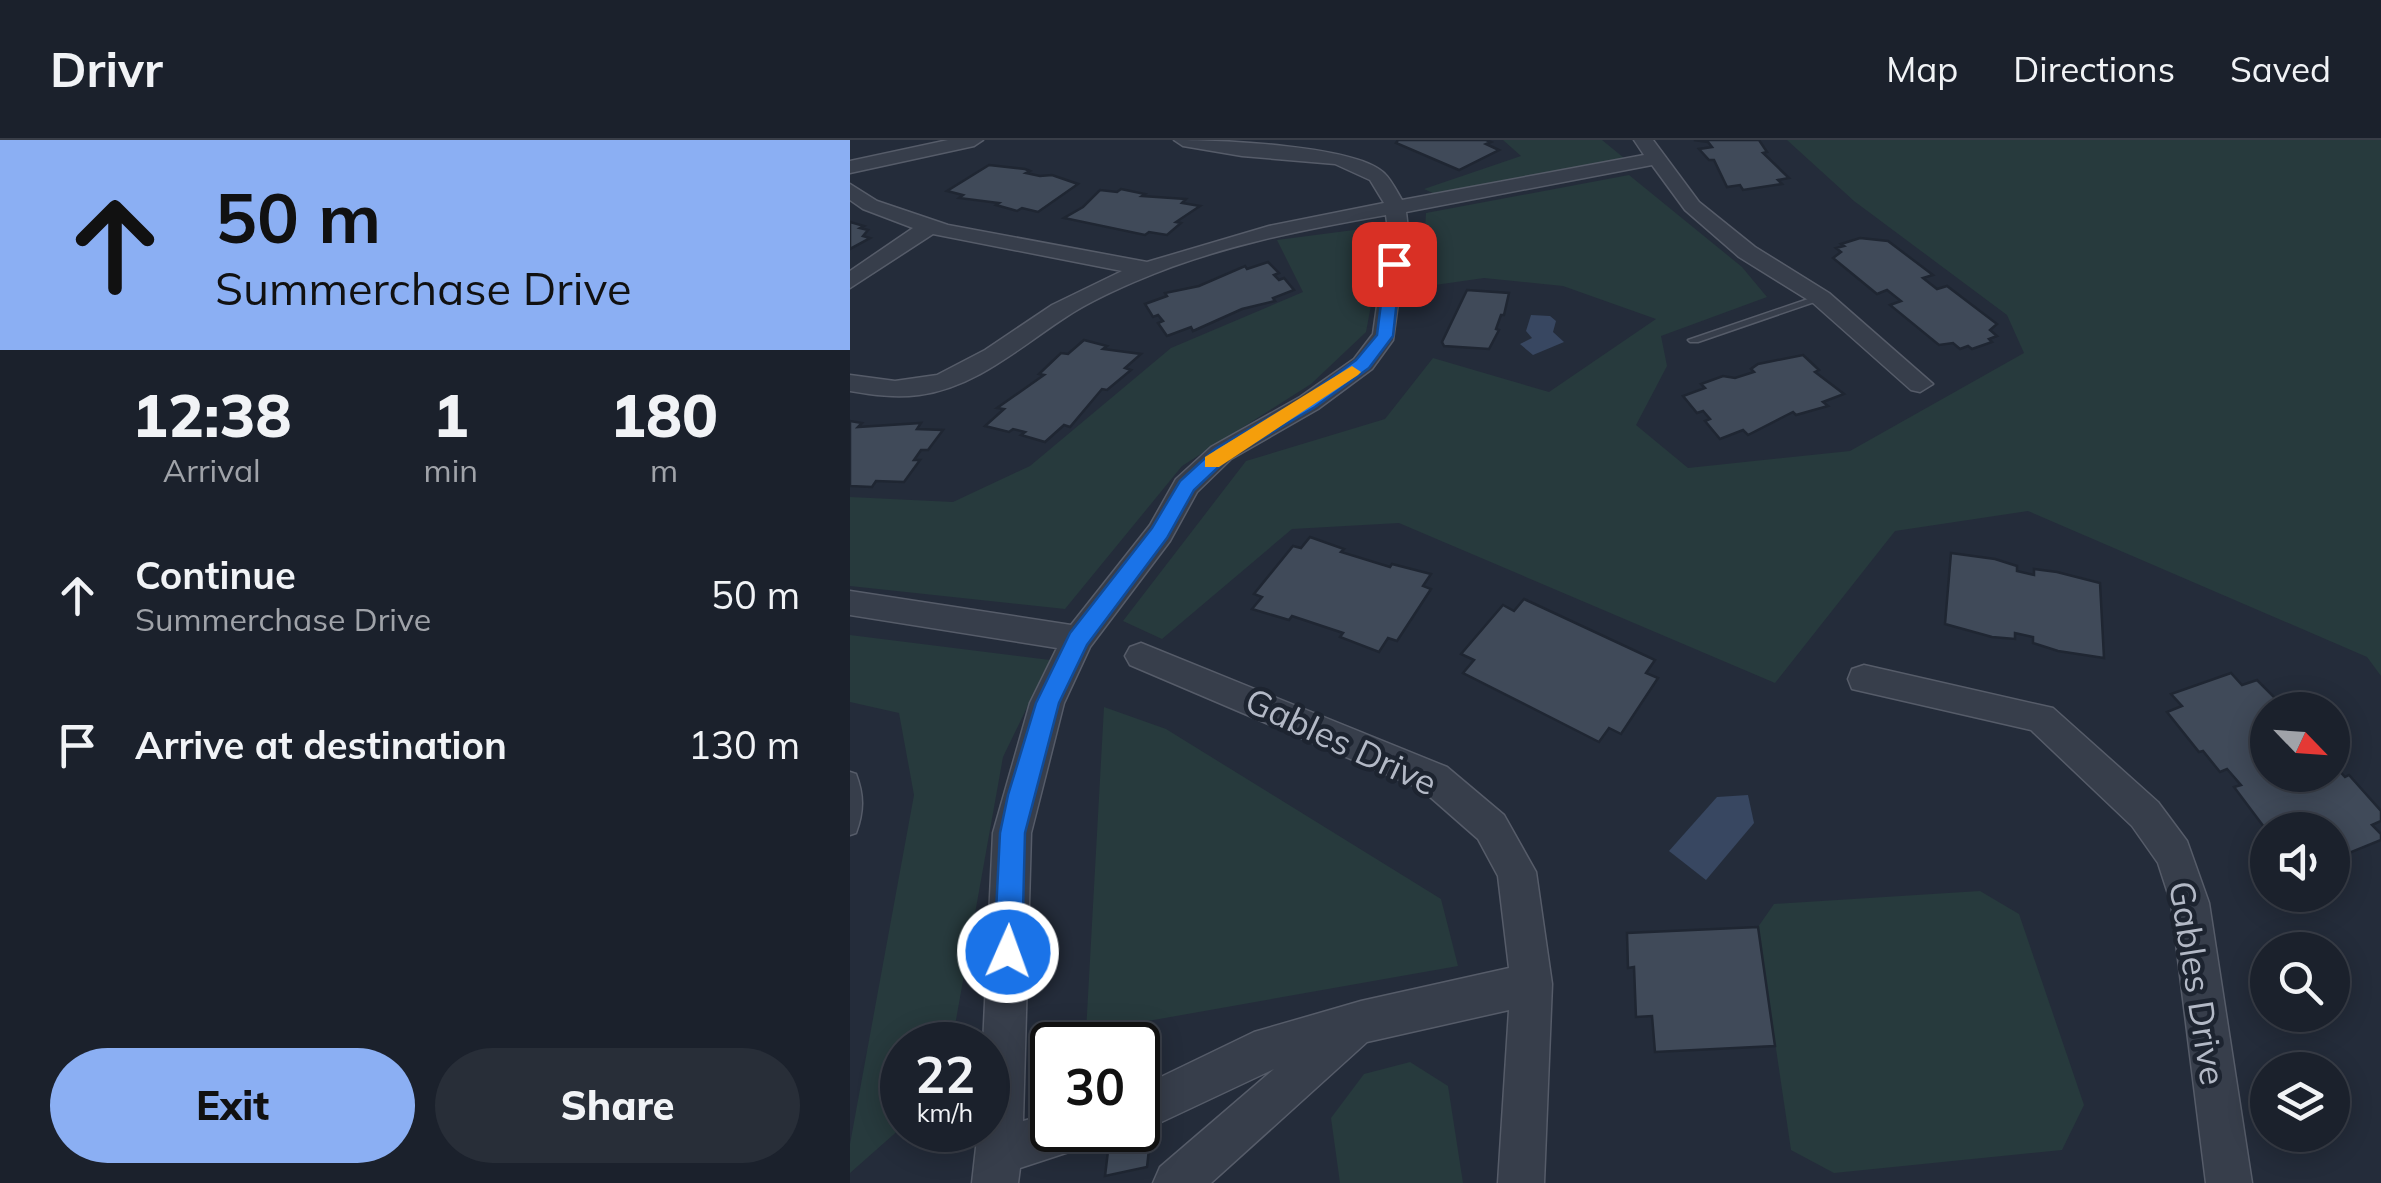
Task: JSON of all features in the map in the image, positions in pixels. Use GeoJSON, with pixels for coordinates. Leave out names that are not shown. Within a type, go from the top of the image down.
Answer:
{"type":"FeatureCollection","features":[{"type":"Feature","properties":{"kind":"street"},"geometry":{"type":"LineString","coordinates":[[850,168],[974,140]]}},
{"type":"Feature","properties":{"kind":"street"},"geometry":{"type":"LineString","coordinates":[[1030,1151],[998,1167],[1012,833],[1048,703],[1078,639],[1160,533],[1186,486],[1221,454],[1308,403],[1362,364],[1385,336],[1398,229],[1395,208],[1377,176],[1339,159],[1183,140]]}},
{"type":"Feature","properties":{"kind":"street"},"geometry":{"type":"LineString","coordinates":[[850,383],[896,390],[928,386],[961,374],[1080,299],[1146,268],[1297,223],[1395,208],[1649,149],[1692,206],[1747,252],[1820,298],[1920,384]]}},
{"type":"Feature","properties":{"kind":"street"},"geometry":{"type":"LineString","coordinates":[[850,190],[888,214],[931,226],[1146,268]]}},
{"type":"Feature","properties":{"kind":"street"},"geometry":{"type":"LineString","coordinates":[[850,281],[931,226]]}},
{"type":"Feature","properties":{"kind":"street"},"geometry":{"type":"LineString","coordinates":[[850,603],[1078,639]]}},
{"type":"Feature","properties":{"kind":"street","name":"Gables Drive"},"geometry":{"type":"LineString","coordinates":[[1141,656],[1434,778],[1491,828],[1516,872],[1531,984],[1521,1183]]}},
{"type":"Feature","properties":{"kind":"street","name":"Gables Drive"},"geometry":{"type":"LineString","coordinates":[[1864,679],[2041,718],[2144,814],[2174,854],[2190,904],[2229,1183]]}},
{"type":"Feature","properties":{"kind":"street"},"geometry":{"type":"LineString","coordinates":[[1160,1100],[1254,1053],[1361,1022],[1531,984]]}},
{"type":"Feature","properties":{"kind":"street"},"geometry":{"type":"LineString","coordinates":[[1176,1183],[1361,1022]]}},
{"type":"Feature","properties":{"kind":"lane"},"geometry":{"type":"LineString","coordinates":[[1694,340],[1820,298]]}},
{"type":"Feature","properties":{"kind":"lane"},"geometry":{"type":"LineString","coordinates":[[850,779],[856,802],[850,827]]}},
{"type":"Feature","properties":{"kind":"shaded area"},"geometry":{"type":"Polygon","coordinates":[[[1503,140],[1602,140],[1624,158],[1437,195],[1424,189],[1521,156],[1503,140]]]}},
{"type":"Feature","properties":{"kind":"shaded area"},"geometry":{"type":"Polygon","coordinates":[[[1787,140],[2381,140],[2381,676],[2367,657],[2028,511],[1895,531],[1775,683],[1399,523],[1292,529],[1162,639],[1123,621],[1246,461],[1385,419],[1433,358],[1549,392],[1656,319],[1563,286],[1484,278],[1421,287],[1426,213],[1629,175],[1742,267],[1767,297],[1661,336],[1667,366],[1636,425],[1688,468],[1850,451],[2024,353],[2007,315],[1854,201],[1787,140]]]}},
{"type":"Feature","properties":{"kind":"shaded area"},"geometry":{"type":"Polygon","coordinates":[[[1377,227],[1376,279],[1366,332],[1311,384],[1182,466],[1065,609],[850,586],[850,497],[953,502],[1030,466],[1171,348],[1303,292],[1277,240],[1377,227]]]}},
{"type":"Feature","properties":{"kind":"shaded area"},"geometry":{"type":"Polygon","coordinates":[[[850,635],[1050,660],[1003,757],[956,1022],[880,1022],[880,1146],[850,1173],[850,1144],[914,795],[899,713],[850,702],[850,635]]]}},
{"type":"Feature","properties":{"kind":"shaded area"},"geometry":{"type":"Polygon","coordinates":[[[1104,707],[1166,729],[1441,899],[1458,966],[1142,1022],[1087,1022],[1104,707]]]}},
{"type":"Feature","properties":{"kind":"shaded area"},"geometry":{"type":"Polygon","coordinates":[[[1980,891],[2019,914],[2084,1105],[2062,1150],[1834,1173],[1791,1150],[1758,927],[1774,904],[1980,891]]]}},
{"type":"Feature","properties":{"kind":"shaded area"},"geometry":{"type":"Polygon","coordinates":[[[1410,1062],[1448,1086],[1463,1183],[1340,1183],[1331,1118],[1364,1074],[1410,1062]]]}},
{"type":"Feature","properties":{"kind":"water"},"geometry":{"type":"Polygon","coordinates":[[[1531,315],[1550,316],[1556,321],[1553,332],[1564,342],[1533,355],[1520,344],[1532,338],[1526,331],[1531,315]]]}},
{"type":"Feature","properties":{"kind":"water"},"geometry":{"type":"Polygon","coordinates":[[[1748,795],[1754,823],[1706,880],[1669,851],[1717,797],[1748,795]]]}},
{"type":"Feature","properties":{"kind":"building"},"geometry":{"type":"Polygon","coordinates":[[[1486,140],[1491,142],[1486,144],[1499,150],[1459,170],[1396,143],[1486,140]]]}},
{"type":"Feature","properties":{"kind":"building"},"geometry":{"type":"Polygon","coordinates":[[[1694,140],[1759,140],[1767,152],[1763,153],[1789,178],[1778,180],[1782,184],[1743,190],[1740,185],[1727,187],[1714,160],[1699,149],[1712,147],[1708,142],[1694,140]]]}},
{"type":"Feature","properties":{"kind":"building"},"geometry":{"type":"Polygon","coordinates":[[[989,165],[1025,169],[1030,171],[1026,173],[1052,175],[1078,184],[1038,212],[959,198],[963,195],[947,191],[989,165]]]}},
{"type":"Feature","properties":{"kind":"building"},"geometry":{"type":"Polygon","coordinates":[[[1100,190],[1145,194],[1142,196],[1186,199],[1182,203],[1200,206],[1176,222],[1181,223],[1167,235],[1145,235],[1064,218],[1100,190]]]}},
{"type":"Feature","properties":{"kind":"building"},"geometry":{"type":"Polygon","coordinates":[[[850,222],[864,226],[860,228],[868,230],[863,236],[870,238],[850,249],[850,222]]]}},
{"type":"Feature","properties":{"kind":"building"},"geometry":{"type":"Polygon","coordinates":[[[1860,238],[1888,241],[1933,275],[1923,278],[1937,289],[1947,286],[1997,324],[1990,330],[1997,336],[1989,339],[1992,342],[1972,349],[1960,349],[1953,343],[1939,345],[1890,305],[1901,301],[1887,290],[1877,294],[1833,258],[1841,252],[1836,248],[1844,246],[1841,244],[1860,238]]]}},
{"type":"Feature","properties":{"kind":"building"},"geometry":{"type":"Polygon","coordinates":[[[1268,262],[1279,273],[1274,275],[1279,280],[1284,278],[1294,290],[1273,298],[1275,301],[1242,309],[1193,331],[1191,327],[1167,336],[1158,323],[1163,321],[1158,315],[1153,317],[1145,304],[1167,296],[1165,293],[1199,286],[1245,266],[1247,269],[1268,262]]]}},
{"type":"Feature","properties":{"kind":"building"},"geometry":{"type":"Polygon","coordinates":[[[1467,290],[1509,293],[1496,329],[1499,330],[1489,349],[1444,346],[1442,342],[1467,290]]]}},
{"type":"Feature","properties":{"kind":"building"},"geometry":{"type":"Polygon","coordinates":[[[1084,340],[1107,346],[1103,349],[1141,354],[1125,368],[1131,370],[1107,390],[1102,389],[1070,427],[1064,425],[1045,442],[1021,435],[1025,432],[985,426],[1004,409],[997,408],[1044,375],[1039,374],[1061,353],[1068,354],[1084,340]]]}},
{"type":"Feature","properties":{"kind":"building"},"geometry":{"type":"Polygon","coordinates":[[[1803,355],[1819,370],[1815,372],[1844,394],[1823,402],[1828,406],[1796,415],[1793,412],[1748,435],[1743,430],[1720,439],[1705,421],[1710,419],[1703,411],[1697,413],[1683,396],[1723,376],[1735,378],[1754,372],[1751,369],[1758,364],[1803,355]]]}},
{"type":"Feature","properties":{"kind":"building"},"geometry":{"type":"Polygon","coordinates":[[[850,421],[862,423],[858,427],[921,423],[917,429],[943,430],[928,450],[921,450],[914,460],[920,460],[904,482],[876,481],[872,487],[850,486],[850,421]]]}},
{"type":"Feature","properties":{"kind":"building"},"geometry":{"type":"Polygon","coordinates":[[[1310,537],[1344,549],[1341,552],[1390,567],[1392,564],[1431,574],[1423,586],[1431,589],[1397,641],[1388,638],[1379,652],[1340,637],[1343,633],[1292,616],[1289,620],[1252,609],[1262,597],[1254,594],[1293,546],[1301,548],[1310,537]]]}},
{"type":"Feature","properties":{"kind":"building"},"geometry":{"type":"Polygon","coordinates":[[[1951,553],[1995,559],[2034,575],[2034,569],[2100,583],[2104,658],[2058,651],[2033,643],[2033,637],[2015,633],[2015,639],[1992,637],[1945,624],[1951,553]]]}},
{"type":"Feature","properties":{"kind":"building"},"geometry":{"type":"Polygon","coordinates":[[[1524,599],[1655,660],[1646,673],[1658,678],[1621,734],[1609,728],[1599,742],[1463,673],[1474,660],[1461,654],[1503,605],[1514,611],[1524,599]]]}},
{"type":"Feature","properties":{"kind":"building"},"geometry":{"type":"Polygon","coordinates":[[[2231,673],[2242,685],[2257,680],[2269,692],[2250,692],[2250,792],[2350,792],[2350,776],[2381,811],[2381,821],[2372,825],[2381,834],[2381,840],[2350,853],[2350,812],[2253,812],[2234,787],[2241,785],[2227,769],[2220,772],[2203,751],[2199,752],[2167,712],[2182,706],[2171,694],[2231,673]]]}},
{"type":"Feature","properties":{"kind":"building"},"geometry":{"type":"Polygon","coordinates":[[[1758,927],[1775,1046],[1655,1052],[1652,1016],[1636,1017],[1634,967],[1628,968],[1627,933],[1758,927]]]}},
{"type":"Feature","properties":{"kind":"building"},"geometry":{"type":"Polygon","coordinates":[[[1108,1152],[1149,1152],[1147,1167],[1105,1176],[1108,1152]]]}},
{"type":"Feature","properties":{"kind":"slow traffic"},"geometry":{"type":"LineString","coordinates":[[1212,462],[1352,372]]}},
{"type":"Feature","properties":{"kind":"route"},"geometry":{"type":"LineString","coordinates":[[1008,952],[1012,833],[1048,703],[1078,639],[1160,533],[1186,486],[1221,454],[1308,403],[1362,364],[1385,336],[1394,264]]}}]}
